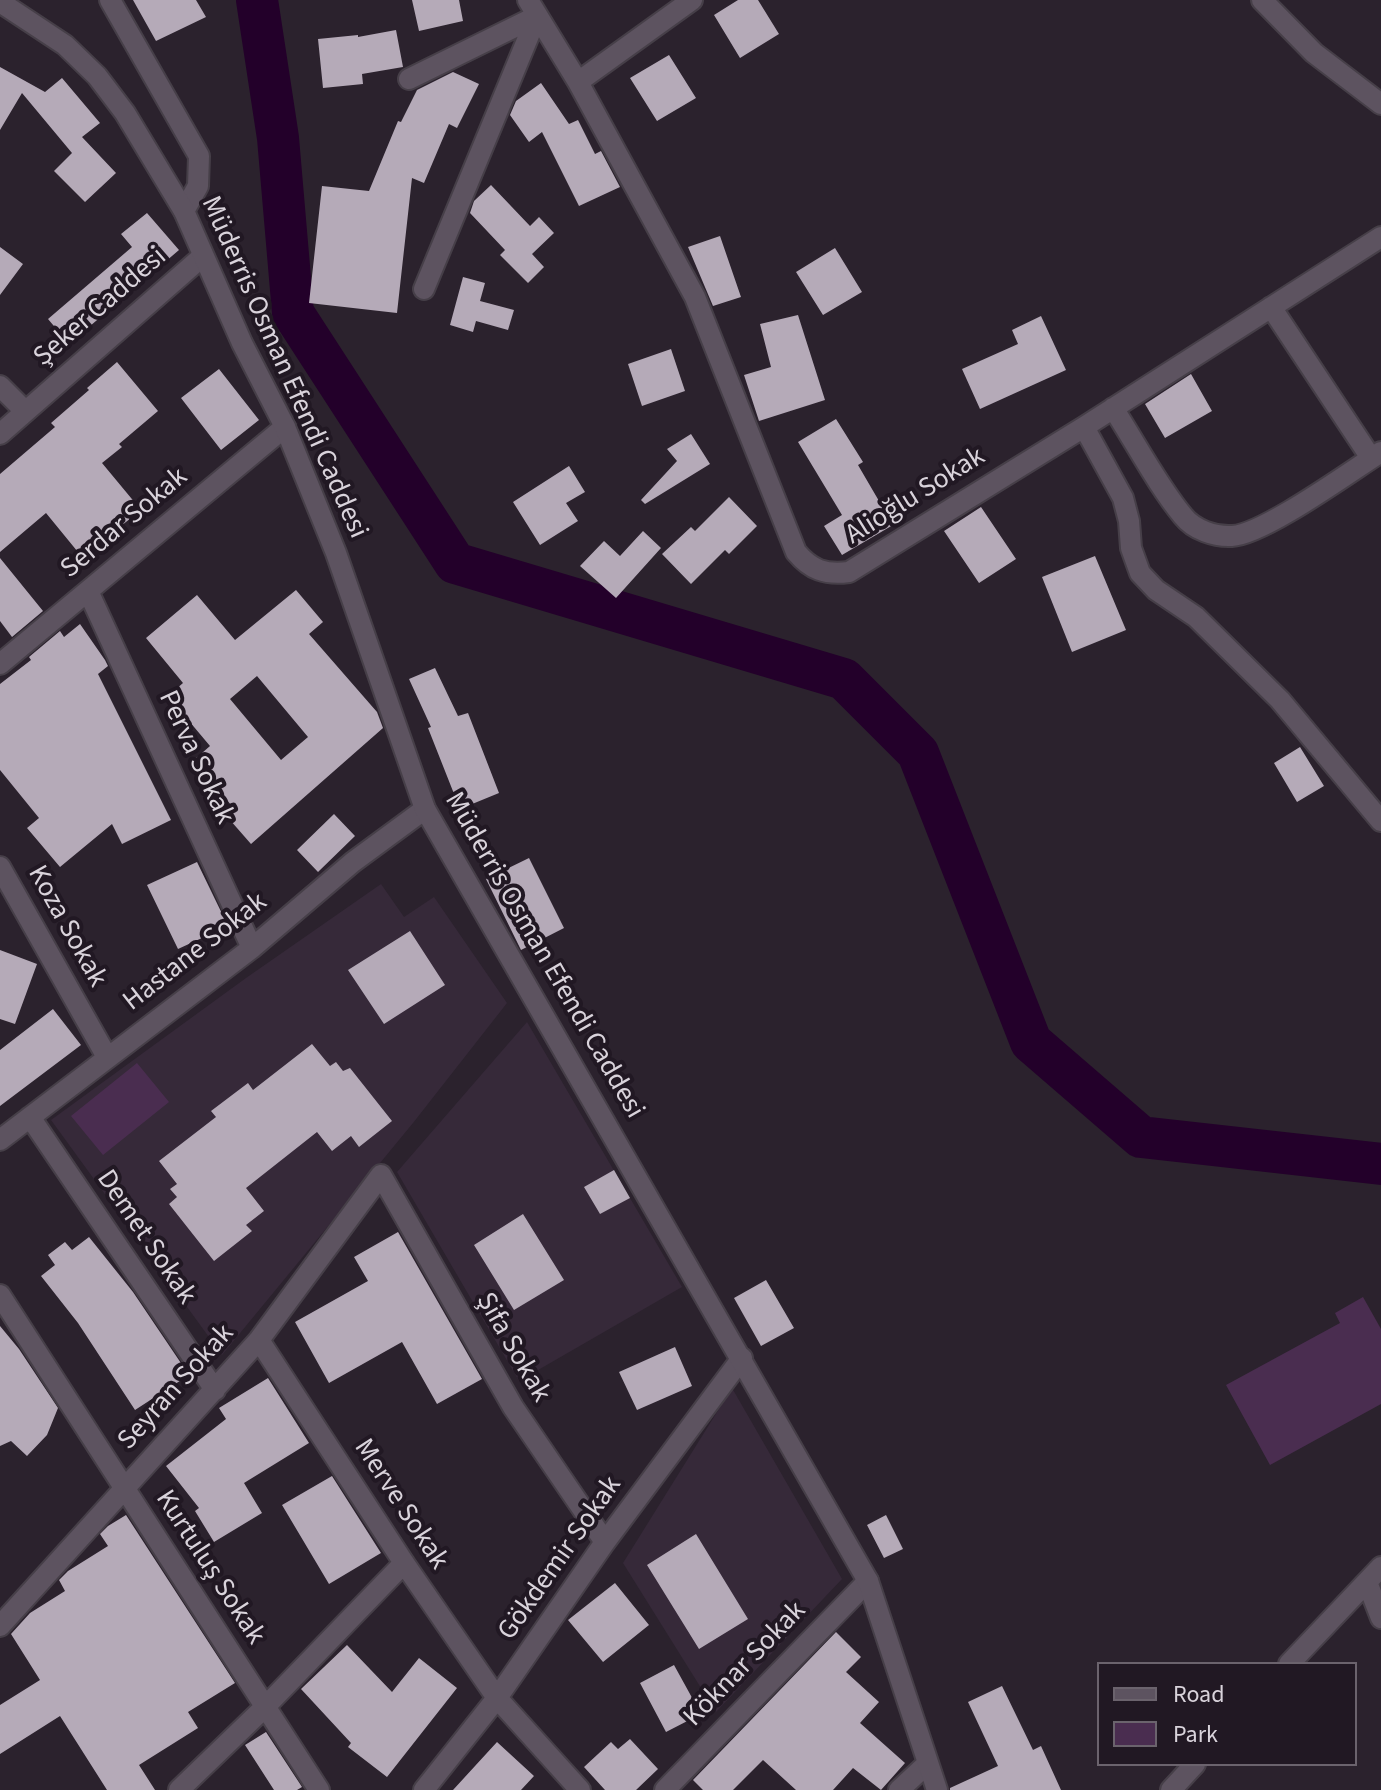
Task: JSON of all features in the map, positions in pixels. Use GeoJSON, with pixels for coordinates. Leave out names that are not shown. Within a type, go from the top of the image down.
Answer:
{"type":"FeatureCollection","features":[{"type":"Feature","properties":{"kind":"street"},"geometry":{"type":"LineString","coordinates":[[110,0],[199,156],[198,186],[184,211]]}},
{"type":"Feature","properties":{"kind":"street"},"geometry":{"type":"LineString","coordinates":[[578,82],[692,0]]}},
{"type":"Feature","properties":{"kind":"street"},"geometry":{"type":"LineString","coordinates":[[1262,0],[1314,53],[1381,104]]}},
{"type":"Feature","properties":{"kind":"street","name":"Müderris Osman Efendi Caddesi"},"geometry":{"type":"LineString","coordinates":[[0,2],[65,45],[97,76],[125,113],[184,211],[242,343],[285,427],[336,553],[425,809],[868,1581],[937,1790]]}},
{"type":"Feature","properties":{"kind":"street"},"geometry":{"type":"LineString","coordinates":[[409,79],[533,8]]}},
{"type":"Feature","properties":{"kind":"street"},"geometry":{"type":"LineString","coordinates":[[424,289],[533,8]]}},
{"type":"Feature","properties":{"kind":"street","name":"Alioğlu Sokak"},"geometry":{"type":"LineString","coordinates":[[533,8],[578,82],[695,297],[796,552],[806,564],[819,571],[834,574],[849,572],[1084,427],[1381,237]]}},
{"type":"Feature","properties":{"kind":"street","name":"Şeker Caddesi"},"geometry":{"type":"LineString","coordinates":[[0,434],[203,256]]}},
{"type":"Feature","properties":{"kind":"street"},"geometry":{"type":"LineString","coordinates":[[1113,408],[1184,519],[1204,532],[1233,536],[1266,525],[1376,455],[1271,307]]}},
{"type":"Feature","properties":{"kind":"street"},"geometry":{"type":"LineString","coordinates":[[0,386],[25,411]]}},
{"type":"Feature","properties":{"kind":"street","name":"Serdar Sokak"},"geometry":{"type":"LineString","coordinates":[[0,664],[285,427]]}},
{"type":"Feature","properties":{"kind":"street"},"geometry":{"type":"LineString","coordinates":[[1084,427],[1123,498],[1131,548],[1140,573],[1156,590],[1196,617],[1280,700],[1381,821]]}},
{"type":"Feature","properties":{"kind":"street","name":"Perva Sokak"},"geometry":{"type":"LineString","coordinates":[[88,591],[252,948]]}},
{"type":"Feature","properties":{"kind":"street","name":"Hastane Sokak"},"geometry":{"type":"LineString","coordinates":[[0,1140],[252,948],[353,862],[425,809]]}},
{"type":"Feature","properties":{"kind":"street","name":"Koza Sokak"},"geometry":{"type":"LineString","coordinates":[[0,867],[107,1057]]}},
{"type":"Feature","properties":{"kind":"street","name":"Demet Sokak"},"geometry":{"type":"LineString","coordinates":[[30,1117],[215,1390]]}},
{"type":"Feature","properties":{"kind":"street","name":"Seyran Sokak"},"geometry":{"type":"LineString","coordinates":[[0,1626],[259,1340],[381,1175]]}},
{"type":"Feature","properties":{"kind":"street","name":"Şifa Sokak"},"geometry":{"type":"LineString","coordinates":[[381,1175],[513,1407],[605,1542]]}},
{"type":"Feature","properties":{"kind":"street","name":"Kurtuluş Sokak"},"geometry":{"type":"LineString","coordinates":[[0,1295],[319,1790]]}},
{"type":"Feature","properties":{"kind":"street","name":"Merve Sokak"},"geometry":{"type":"LineString","coordinates":[[259,1340],[404,1563],[497,1698],[580,1790]]}},
{"type":"Feature","properties":{"kind":"street","name":"Gökdemir Sokak"},"geometry":{"type":"LineString","coordinates":[[424,1790],[497,1698],[605,1542],[742,1358]]}},
{"type":"Feature","properties":{"kind":"street"},"geometry":{"type":"LineString","coordinates":[[179,1790],[265,1707],[404,1563]]}},
{"type":"Feature","properties":{"kind":"street"},"geometry":{"type":"LineString","coordinates":[[1374,1574],[1381,1618]]}},
{"type":"Feature","properties":{"kind":"street"},"geometry":{"type":"LineString","coordinates":[[1291,1662],[1374,1574]]}},
{"type":"Feature","properties":{"kind":"street","name":"Köknar Sokak"},"geometry":{"type":"LineString","coordinates":[[665,1790],[868,1581]]}},
{"type":"Feature","properties":{"kind":"street"},"geometry":{"type":"LineString","coordinates":[[899,1790],[927,1764]]}},
{"type":"Feature","properties":{"kind":"street"},"geometry":{"type":"LineString","coordinates":[[1171,1790],[1193,1766]]}},
{"type":"Feature","properties":{"kind":"shaded area"},"geometry":{"type":"Polygon","coordinates":[[[381,884],[404,917],[434,897],[507,1003],[413,1123],[222,1355],[51,1120],[381,884]]]}},
{"type":"Feature","properties":{"kind":"shaded area"},"geometry":{"type":"Polygon","coordinates":[[[527,1022],[682,1287],[519,1381],[397,1172],[527,1022]]]}},
{"type":"Feature","properties":{"kind":"shaded area"},"geometry":{"type":"Polygon","coordinates":[[[732,1388],[842,1579],[716,1712],[623,1563],[732,1388]]]}},
{"type":"Feature","properties":{"kind":"green space"},"geometry":{"type":"Polygon","coordinates":[[[137,1063],[169,1102],[103,1155],[71,1116],[137,1063]]]}},
{"type":"Feature","properties":{"kind":"green space"},"geometry":{"type":"Polygon","coordinates":[[[1363,1297],[1381,1329],[1381,1404],[1270,1465],[1226,1385],[1340,1323],[1335,1313],[1363,1297]]]}},
{"type":"Feature","properties":{"kind":"building"},"geometry":{"type":"Polygon","coordinates":[[[133,0],[196,0],[206,17],[156,41],[133,0]]]}},
{"type":"Feature","properties":{"kind":"building"},"geometry":{"type":"Polygon","coordinates":[[[412,0],[459,0],[463,21],[419,31],[412,0]]]}},
{"type":"Feature","properties":{"kind":"building"},"geometry":{"type":"Polygon","coordinates":[[[738,0],[758,0],[779,34],[740,58],[714,15],[738,0]]]}},
{"type":"Feature","properties":{"kind":"building"},"geometry":{"type":"Polygon","coordinates":[[[396,30],[403,67],[362,74],[363,84],[323,88],[318,39],[358,37],[396,30]]]}},
{"type":"Feature","properties":{"kind":"building"},"geometry":{"type":"Polygon","coordinates":[[[669,55],[696,98],[657,121],[630,78],[669,55]]]}},
{"type":"Feature","properties":{"kind":"building"},"geometry":{"type":"Polygon","coordinates":[[[0,67],[45,92],[62,78],[100,123],[82,137],[116,173],[85,202],[54,171],[72,153],[22,93],[0,130],[0,67]]]}},
{"type":"Feature","properties":{"kind":"building"},"geometry":{"type":"Polygon","coordinates":[[[453,72],[479,84],[457,128],[449,124],[424,183],[412,178],[397,313],[309,303],[322,186],[369,191],[398,121],[401,122],[417,90],[453,72]]]}},
{"type":"Feature","properties":{"kind":"building"},"geometry":{"type":"Polygon","coordinates":[[[541,83],[569,124],[578,120],[595,154],[601,151],[620,187],[579,206],[542,132],[529,142],[510,115],[516,101],[541,83]]]}},
{"type":"Feature","properties":{"kind":"building"},"geometry":{"type":"Polygon","coordinates":[[[491,185],[530,226],[539,217],[554,233],[532,254],[544,267],[528,283],[500,255],[505,250],[470,213],[474,201],[491,185]]]}},
{"type":"Feature","properties":{"kind":"building"},"geometry":{"type":"Polygon","coordinates":[[[147,213],[179,250],[69,344],[48,319],[132,247],[121,234],[147,213]]]}},
{"type":"Feature","properties":{"kind":"building"},"geometry":{"type":"Polygon","coordinates":[[[720,236],[741,297],[713,306],[688,247],[720,236]]]}},
{"type":"Feature","properties":{"kind":"building"},"geometry":{"type":"Polygon","coordinates":[[[0,247],[23,264],[0,295],[0,247]]]}},
{"type":"Feature","properties":{"kind":"building"},"geometry":{"type":"Polygon","coordinates":[[[835,248],[862,292],[823,315],[796,272],[835,248]]]}},
{"type":"Feature","properties":{"kind":"building"},"geometry":{"type":"Polygon","coordinates":[[[463,277],[485,283],[480,301],[514,310],[508,330],[476,321],[473,332],[450,325],[463,277]]]}},
{"type":"Feature","properties":{"kind":"building"},"geometry":{"type":"Polygon","coordinates":[[[798,315],[825,400],[759,421],[744,375],[771,367],[760,324],[798,315]]]}},
{"type":"Feature","properties":{"kind":"building"},"geometry":{"type":"Polygon","coordinates":[[[1041,316],[1066,370],[980,409],[962,369],[1018,344],[1012,330],[1041,316]]]}},
{"type":"Feature","properties":{"kind":"building"},"geometry":{"type":"Polygon","coordinates":[[[671,349],[685,391],[642,406],[628,364],[671,349]]]}},
{"type":"Feature","properties":{"kind":"building"},"geometry":{"type":"Polygon","coordinates":[[[117,362],[158,411],[102,463],[141,510],[82,557],[46,513],[0,552],[0,474],[55,427],[51,423],[117,362]]]}},
{"type":"Feature","properties":{"kind":"building"},"geometry":{"type":"Polygon","coordinates":[[[219,369],[259,420],[221,450],[181,398],[219,369]]]}},
{"type":"Feature","properties":{"kind":"building"},"geometry":{"type":"Polygon","coordinates":[[[1191,374],[1212,411],[1165,438],[1145,404],[1191,374]]]}},
{"type":"Feature","properties":{"kind":"building"},"geometry":{"type":"Polygon","coordinates":[[[836,419],[863,462],[858,465],[893,525],[842,555],[824,526],[842,515],[798,442],[836,419]]]}},
{"type":"Feature","properties":{"kind":"building"},"geometry":{"type":"Polygon","coordinates":[[[691,434],[710,464],[645,504],[641,500],[677,461],[667,449],[691,434]]]}},
{"type":"Feature","properties":{"kind":"building"},"geometry":{"type":"Polygon","coordinates":[[[569,466],[585,492],[566,503],[578,521],[540,545],[513,502],[569,466]]]}},
{"type":"Feature","properties":{"kind":"building"},"geometry":{"type":"Polygon","coordinates":[[[729,497],[757,526],[729,554],[725,550],[691,584],[662,554],[691,527],[695,531],[729,497]]]}},
{"type":"Feature","properties":{"kind":"building"},"geometry":{"type":"Polygon","coordinates":[[[981,507],[1016,559],[979,583],[944,531],[981,507]]]}},
{"type":"Feature","properties":{"kind":"building"},"geometry":{"type":"Polygon","coordinates":[[[643,531],[661,548],[616,598],[580,566],[604,541],[620,556],[643,531]]]}},
{"type":"Feature","properties":{"kind":"building"},"geometry":{"type":"Polygon","coordinates":[[[1095,556],[1126,630],[1072,652],[1042,577],[1095,556]]]}},
{"type":"Feature","properties":{"kind":"building"},"geometry":{"type":"Polygon","coordinates":[[[0,558],[43,611],[12,637],[0,621],[0,558]]]}},
{"type":"Feature","properties":{"kind":"building"},"geometry":{"type":"Polygon","coordinates":[[[296,590],[323,622],[309,634],[377,712],[383,728],[251,844],[223,812],[231,805],[194,760],[210,746],[168,696],[183,683],[146,638],[197,595],[235,640],[296,590]],[[257,676],[230,699],[281,760],[308,737],[257,676]]]}},
{"type":"Feature","properties":{"kind":"building"},"geometry":{"type":"Polygon","coordinates":[[[80,624],[108,666],[98,674],[171,820],[122,844],[112,824],[60,867],[27,828],[39,818],[0,770],[0,684],[31,660],[29,657],[60,631],[64,637],[80,624]]]}},
{"type":"Feature","properties":{"kind":"building"},"geometry":{"type":"Polygon","coordinates":[[[435,668],[458,716],[468,713],[499,793],[460,809],[428,728],[431,727],[409,679],[435,668]]]}},
{"type":"Feature","properties":{"kind":"building"},"geometry":{"type":"Polygon","coordinates":[[[1300,747],[1324,786],[1297,802],[1274,763],[1300,747]]]}},
{"type":"Feature","properties":{"kind":"building"},"geometry":{"type":"Polygon","coordinates":[[[334,814],[355,836],[318,872],[297,850],[334,814]]]}},
{"type":"Feature","properties":{"kind":"building"},"geometry":{"type":"Polygon","coordinates":[[[529,858],[564,928],[521,950],[486,879],[529,858]]]}},
{"type":"Feature","properties":{"kind":"building"},"geometry":{"type":"Polygon","coordinates":[[[197,862],[228,926],[178,949],[147,885],[197,862]]]}},
{"type":"Feature","properties":{"kind":"building"},"geometry":{"type":"Polygon","coordinates":[[[410,931],[445,985],[384,1024],[348,970],[410,931]]]}},
{"type":"Feature","properties":{"kind":"building"},"geometry":{"type":"Polygon","coordinates":[[[0,950],[37,964],[15,1024],[0,1019],[0,950]]]}},
{"type":"Feature","properties":{"kind":"building"},"geometry":{"type":"Polygon","coordinates":[[[53,1009],[81,1045],[0,1106],[0,1050],[53,1009]]]}},
{"type":"Feature","properties":{"kind":"building"},"geometry":{"type":"Polygon","coordinates":[[[312,1044],[330,1066],[336,1062],[343,1071],[350,1068],[392,1121],[359,1147],[351,1136],[332,1151],[317,1132],[246,1188],[264,1211],[246,1225],[252,1231],[214,1261],[169,1204],[177,1197],[170,1189],[177,1184],[159,1161],[216,1117],[211,1111],[248,1083],[253,1090],[312,1044]]]}},
{"type":"Feature","properties":{"kind":"building"},"geometry":{"type":"Polygon","coordinates":[[[614,1170],[630,1198],[600,1214],[584,1187],[614,1170]]]}},
{"type":"Feature","properties":{"kind":"building"},"geometry":{"type":"Polygon","coordinates":[[[523,1214],[564,1280],[514,1310],[474,1245],[523,1214]]]}},
{"type":"Feature","properties":{"kind":"building"},"geometry":{"type":"Polygon","coordinates":[[[398,1232],[482,1379],[437,1404],[402,1342],[329,1383],[295,1322],[368,1281],[354,1257],[398,1232]]]}},
{"type":"Feature","properties":{"kind":"building"},"geometry":{"type":"Polygon","coordinates":[[[89,1237],[133,1292],[189,1375],[135,1410],[78,1323],[41,1276],[55,1265],[48,1255],[65,1242],[72,1250],[89,1237]]]}},
{"type":"Feature","properties":{"kind":"building"},"geometry":{"type":"Polygon","coordinates":[[[766,1280],[794,1328],[761,1346],[734,1298],[766,1280]]]}},
{"type":"Feature","properties":{"kind":"building"},"geometry":{"type":"Polygon","coordinates":[[[0,1326],[58,1408],[47,1435],[27,1456],[11,1441],[0,1446],[0,1326]]]}},
{"type":"Feature","properties":{"kind":"building"},"geometry":{"type":"Polygon","coordinates":[[[675,1347],[692,1386],[637,1410],[619,1372],[675,1347]]]}},
{"type":"Feature","properties":{"kind":"building"},"geometry":{"type":"Polygon","coordinates":[[[268,1378],[309,1443],[244,1483],[262,1513],[214,1542],[195,1511],[199,1508],[166,1466],[226,1419],[219,1408],[268,1378]]]}},
{"type":"Feature","properties":{"kind":"building"},"geometry":{"type":"Polygon","coordinates":[[[332,1476],[381,1553],[329,1584],[282,1505],[332,1476]]]}},
{"type":"Feature","properties":{"kind":"building"},"geometry":{"type":"Polygon","coordinates":[[[126,1515],[235,1683],[188,1712],[198,1728],[139,1765],[155,1790],[107,1790],[60,1716],[0,1754],[0,1705],[40,1680],[11,1634],[30,1613],[65,1591],[59,1580],[108,1546],[100,1534],[126,1515]]]}},
{"type":"Feature","properties":{"kind":"building"},"geometry":{"type":"Polygon","coordinates":[[[886,1515],[903,1549],[884,1558],[867,1525],[886,1515]]]}},
{"type":"Feature","properties":{"kind":"building"},"geometry":{"type":"Polygon","coordinates":[[[696,1534],[748,1619],[699,1649],[647,1565],[696,1534]]]}},
{"type":"Feature","properties":{"kind":"building"},"geometry":{"type":"Polygon","coordinates":[[[615,1583],[649,1625],[603,1662],[568,1620],[615,1583]]]}},
{"type":"Feature","properties":{"kind":"building"},"geometry":{"type":"Polygon","coordinates":[[[836,1632],[861,1657],[846,1672],[879,1702],[860,1723],[905,1763],[881,1790],[853,1768],[833,1790],[796,1790],[763,1760],[733,1790],[703,1790],[693,1780],[836,1632]]]}},
{"type":"Feature","properties":{"kind":"building"},"geometry":{"type":"Polygon","coordinates":[[[347,1645],[392,1692],[419,1658],[457,1688],[387,1777],[348,1747],[351,1743],[301,1689],[347,1645]]]}},
{"type":"Feature","properties":{"kind":"building"},"geometry":{"type":"Polygon","coordinates":[[[674,1665],[701,1714],[666,1732],[640,1683],[674,1665]]]}},
{"type":"Feature","properties":{"kind":"building"},"geometry":{"type":"Polygon","coordinates":[[[1002,1686],[1033,1750],[1041,1746],[1061,1790],[950,1790],[998,1766],[968,1702],[1002,1686]]]}},
{"type":"Feature","properties":{"kind":"building"},"geometry":{"type":"Polygon","coordinates":[[[266,1732],[302,1787],[297,1790],[274,1790],[245,1745],[266,1732]]]}},
{"type":"Feature","properties":{"kind":"building"},"geometry":{"type":"Polygon","coordinates":[[[630,1739],[658,1769],[636,1790],[605,1790],[584,1767],[611,1742],[618,1749],[630,1739]]]}},
{"type":"Feature","properties":{"kind":"building"},"geometry":{"type":"Polygon","coordinates":[[[497,1742],[534,1776],[521,1790],[453,1790],[497,1742]]]}},
{"type":"Feature","properties":{"kind":"waterway"},"geometry":{"type":"LineString","coordinates":[[257,0],[278,138],[293,313],[455,563],[844,679],[918,753],[1031,1042],[1141,1137],[1381,1164]]}}]}
